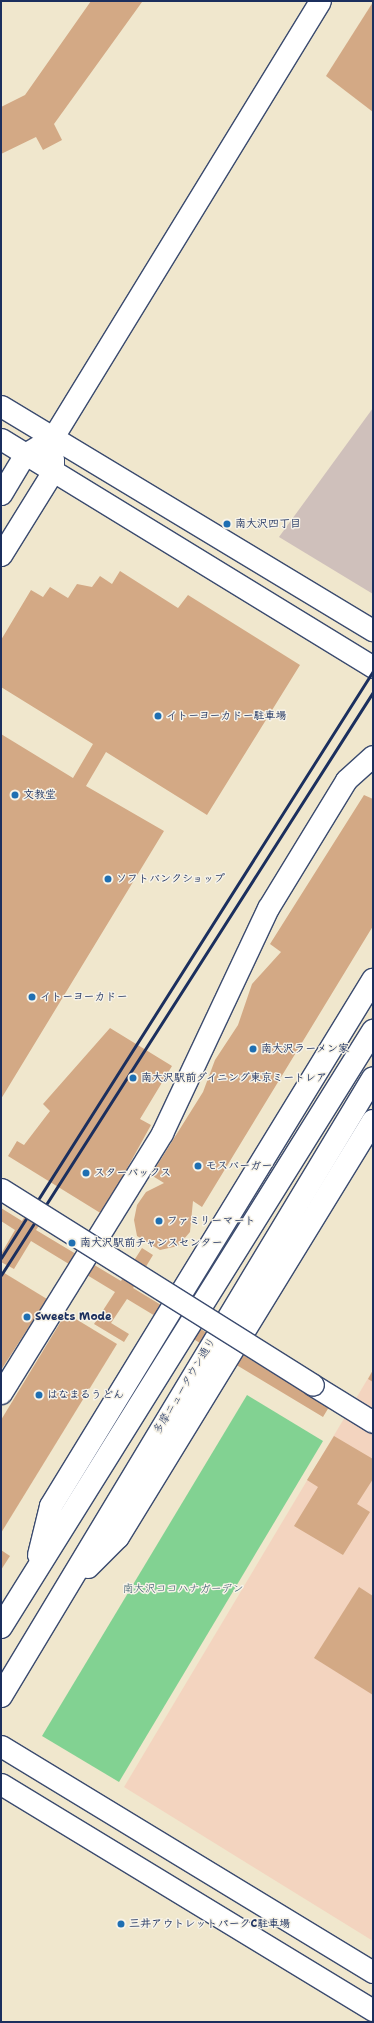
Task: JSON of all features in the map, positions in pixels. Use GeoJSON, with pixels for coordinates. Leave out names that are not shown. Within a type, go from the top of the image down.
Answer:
{"type":"FeatureCollection","features":[{"type":"Feature","properties":{"kind":"main road"},"geometry":{"type":"LineString","coordinates":[[34,1574],[52,1506],[373,980]]}},
{"type":"Feature","properties":{"kind":"main road"},"geometry":{"type":"LineString","coordinates":[[1,1627],[373,1031]]}},
{"type":"Feature","properties":{"kind":"main road","name":"多摩ニュータウン通り"},"geometry":{"type":"LineString","coordinates":[[1,1696],[65,1592],[184,1386],[373,1078]]}},
{"type":"Feature","properties":{"kind":"main road"},"geometry":{"type":"LineString","coordinates":[[65,1592],[118,1537],[373,1121]]}},
{"type":"Feature","properties":{"kind":"street"},"geometry":{"type":"LineString","coordinates":[[1,494],[25,454],[53,437],[320,1]]}},
{"type":"Feature","properties":{"kind":"street"},"geometry":{"type":"LineString","coordinates":[[1,406],[369,627]]}},
{"type":"Feature","properties":{"kind":"street"},"geometry":{"type":"LineString","coordinates":[[1,554],[53,471],[53,437]]}},
{"type":"Feature","properties":{"kind":"street"},"geometry":{"type":"LineString","coordinates":[[1,439],[373,667]]}},
{"type":"Feature","properties":{"kind":"street"},"geometry":{"type":"LineString","coordinates":[[1,1393],[162,1133],[268,908],[346,780],[373,756]]}},
{"type":"Feature","properties":{"kind":"street"},"geometry":{"type":"LineString","coordinates":[[1,1189],[373,1422]]}},
{"type":"Feature","properties":{"kind":"street"},"geometry":{"type":"LineString","coordinates":[[1,1746],[373,1972]]}},
{"type":"Feature","properties":{"kind":"street"},"geometry":{"type":"LineString","coordinates":[[9,1789],[373,2010]]}},
{"type":"Feature","properties":{"kind":"shaded area"},"geometry":{"type":"Polygon","coordinates":[[[373,408],[373,594],[279,537],[373,408]]]}},
{"type":"Feature","properties":{"kind":"shaded area"},"geometry":{"type":"Polygon","coordinates":[[[373,1370],[373,1941],[124,1787],[373,1370]]]}},
{"type":"Feature","properties":{"kind":"green space","name":"南大沢ココハナガーデン"},"geometry":{"type":"Polygon","coordinates":[[[247,1395],[323,1441],[119,1782],[42,1736],[247,1395]]]}},
{"type":"Feature","properties":{"kind":"building"},"geometry":{"type":"Polygon","coordinates":[[[91,1],[142,2],[54,124],[62,140],[43,150],[36,137],[1,154],[1,107],[25,95],[91,1]]]}},
{"type":"Feature","properties":{"kind":"building"},"geometry":{"type":"Polygon","coordinates":[[[373,2],[373,112],[326,76],[373,2]]]}},
{"type":"Feature","properties":{"kind":"building"},"geometry":{"type":"Polygon","coordinates":[[[120,571],[178,608],[188,595],[300,665],[207,815],[106,752],[86,786],[164,831],[1,1099],[1,734],[73,778],[93,744],[1,687],[1,640],[31,590],[43,597],[50,587],[68,598],[77,584],[92,587],[100,576],[112,584],[120,571]]]}},
{"type":"Feature","properties":{"kind":"building"},"geometry":{"type":"Polygon","coordinates":[[[364,795],[373,799],[373,926],[202,1207],[193,1201],[190,1232],[178,1246],[160,1250],[137,1236],[134,1220],[137,1205],[146,1192],[164,1183],[151,1175],[203,1092],[215,1060],[238,1025],[252,984],[281,952],[270,944],[364,795]]]}},
{"type":"Feature","properties":{"kind":"building"},"geometry":{"type":"Polygon","coordinates":[[[110,1028],[172,1066],[140,1119],[151,1125],[102,1214],[8,1156],[17,1141],[24,1145],[50,1111],[43,1104],[110,1028]]]}},
{"type":"Feature","properties":{"kind":"building"},"geometry":{"type":"Polygon","coordinates":[[[1,1208],[22,1221],[25,1216],[40,1224],[36,1230],[121,1281],[142,1248],[153,1255],[133,1288],[329,1407],[323,1417],[127,1299],[111,1323],[129,1334],[124,1342],[94,1324],[115,1292],[31,1241],[14,1269],[1,1262],[1,1254],[15,1230],[1,1221],[1,1208]]]}},
{"type":"Feature","properties":{"kind":"building"},"geometry":{"type":"Polygon","coordinates":[[[1,1271],[47,1299],[1,1370],[1,1271]]]}},
{"type":"Feature","properties":{"kind":"building"},"geometry":{"type":"Polygon","coordinates":[[[66,1313],[117,1344],[1,1533],[1,1420],[66,1313]]]}},
{"type":"Feature","properties":{"kind":"building"},"geometry":{"type":"Polygon","coordinates":[[[373,1370],[373,1382],[368,1379],[373,1370]]]}},
{"type":"Feature","properties":{"kind":"building"},"geometry":{"type":"Polygon","coordinates":[[[334,1436],[373,1459],[373,1479],[357,1504],[370,1512],[343,1555],[294,1526],[318,1487],[307,1480],[334,1436]]]}},
{"type":"Feature","properties":{"kind":"building"},"geometry":{"type":"Polygon","coordinates":[[[1,1550],[10,1556],[1,1570],[1,1550]]]}},
{"type":"Feature","properties":{"kind":"building"},"geometry":{"type":"Polygon","coordinates":[[[359,1587],[373,1596],[373,1695],[314,1658],[359,1587]]]}},
{"type":"Feature","properties":{"kind":"railway"},"geometry":{"type":"LineString","coordinates":[[1,1258],[373,671]]}},
{"type":"Feature","properties":{"kind":"railway"},"geometry":{"type":"LineString","coordinates":[[1,1275],[373,692]]}},
{"type":"Feature","properties":{"kind":"place","name":"南大沢四丁目"},"geometry":{"type":"Point","coordinates":[227,524]}},
{"type":"Feature","properties":{"kind":"place","name":"イトーヨーカドー駐車場"},"geometry":{"type":"Point","coordinates":[158,716]}},
{"type":"Feature","properties":{"kind":"place","name":"文教堂"},"geometry":{"type":"Point","coordinates":[15,795]}},
{"type":"Feature","properties":{"kind":"place","name":"ソフトバンクショップ"},"geometry":{"type":"Point","coordinates":[108,879]}},
{"type":"Feature","properties":{"kind":"place","name":"イトーヨーカドー"},"geometry":{"type":"Point","coordinates":[32,997]}},
{"type":"Feature","properties":{"kind":"place","name":"南大沢ラーメン家"},"geometry":{"type":"Point","coordinates":[253,1049]}},
{"type":"Feature","properties":{"kind":"place","name":"南大沢駅前ダイニング東京ミートレア"},"geometry":{"type":"Point","coordinates":[133,1078]}},
{"type":"Feature","properties":{"kind":"place","name":"モスバーガー"},"geometry":{"type":"Point","coordinates":[198,1166]}},
{"type":"Feature","properties":{"kind":"place","name":"スターバックス"},"geometry":{"type":"Point","coordinates":[86,1173]}},
{"type":"Feature","properties":{"kind":"place","name":"ファミリーマート"},"geometry":{"type":"Point","coordinates":[159,1221]}},
{"type":"Feature","properties":{"kind":"place","name":"南大沢駅前チャンスセンター"},"geometry":{"type":"Point","coordinates":[72,1243]}},
{"type":"Feature","properties":{"kind":"place","name":"Sweets Mode"},"geometry":{"type":"Point","coordinates":[27,1317]}},
{"type":"Feature","properties":{"kind":"place","name":"はなまるうどん"},"geometry":{"type":"Point","coordinates":[39,1395]}},
{"type":"Feature","properties":{"kind":"place","name":"三井アウトレットパークC駐車場"},"geometry":{"type":"Point","coordinates":[121,1924]}}]}
